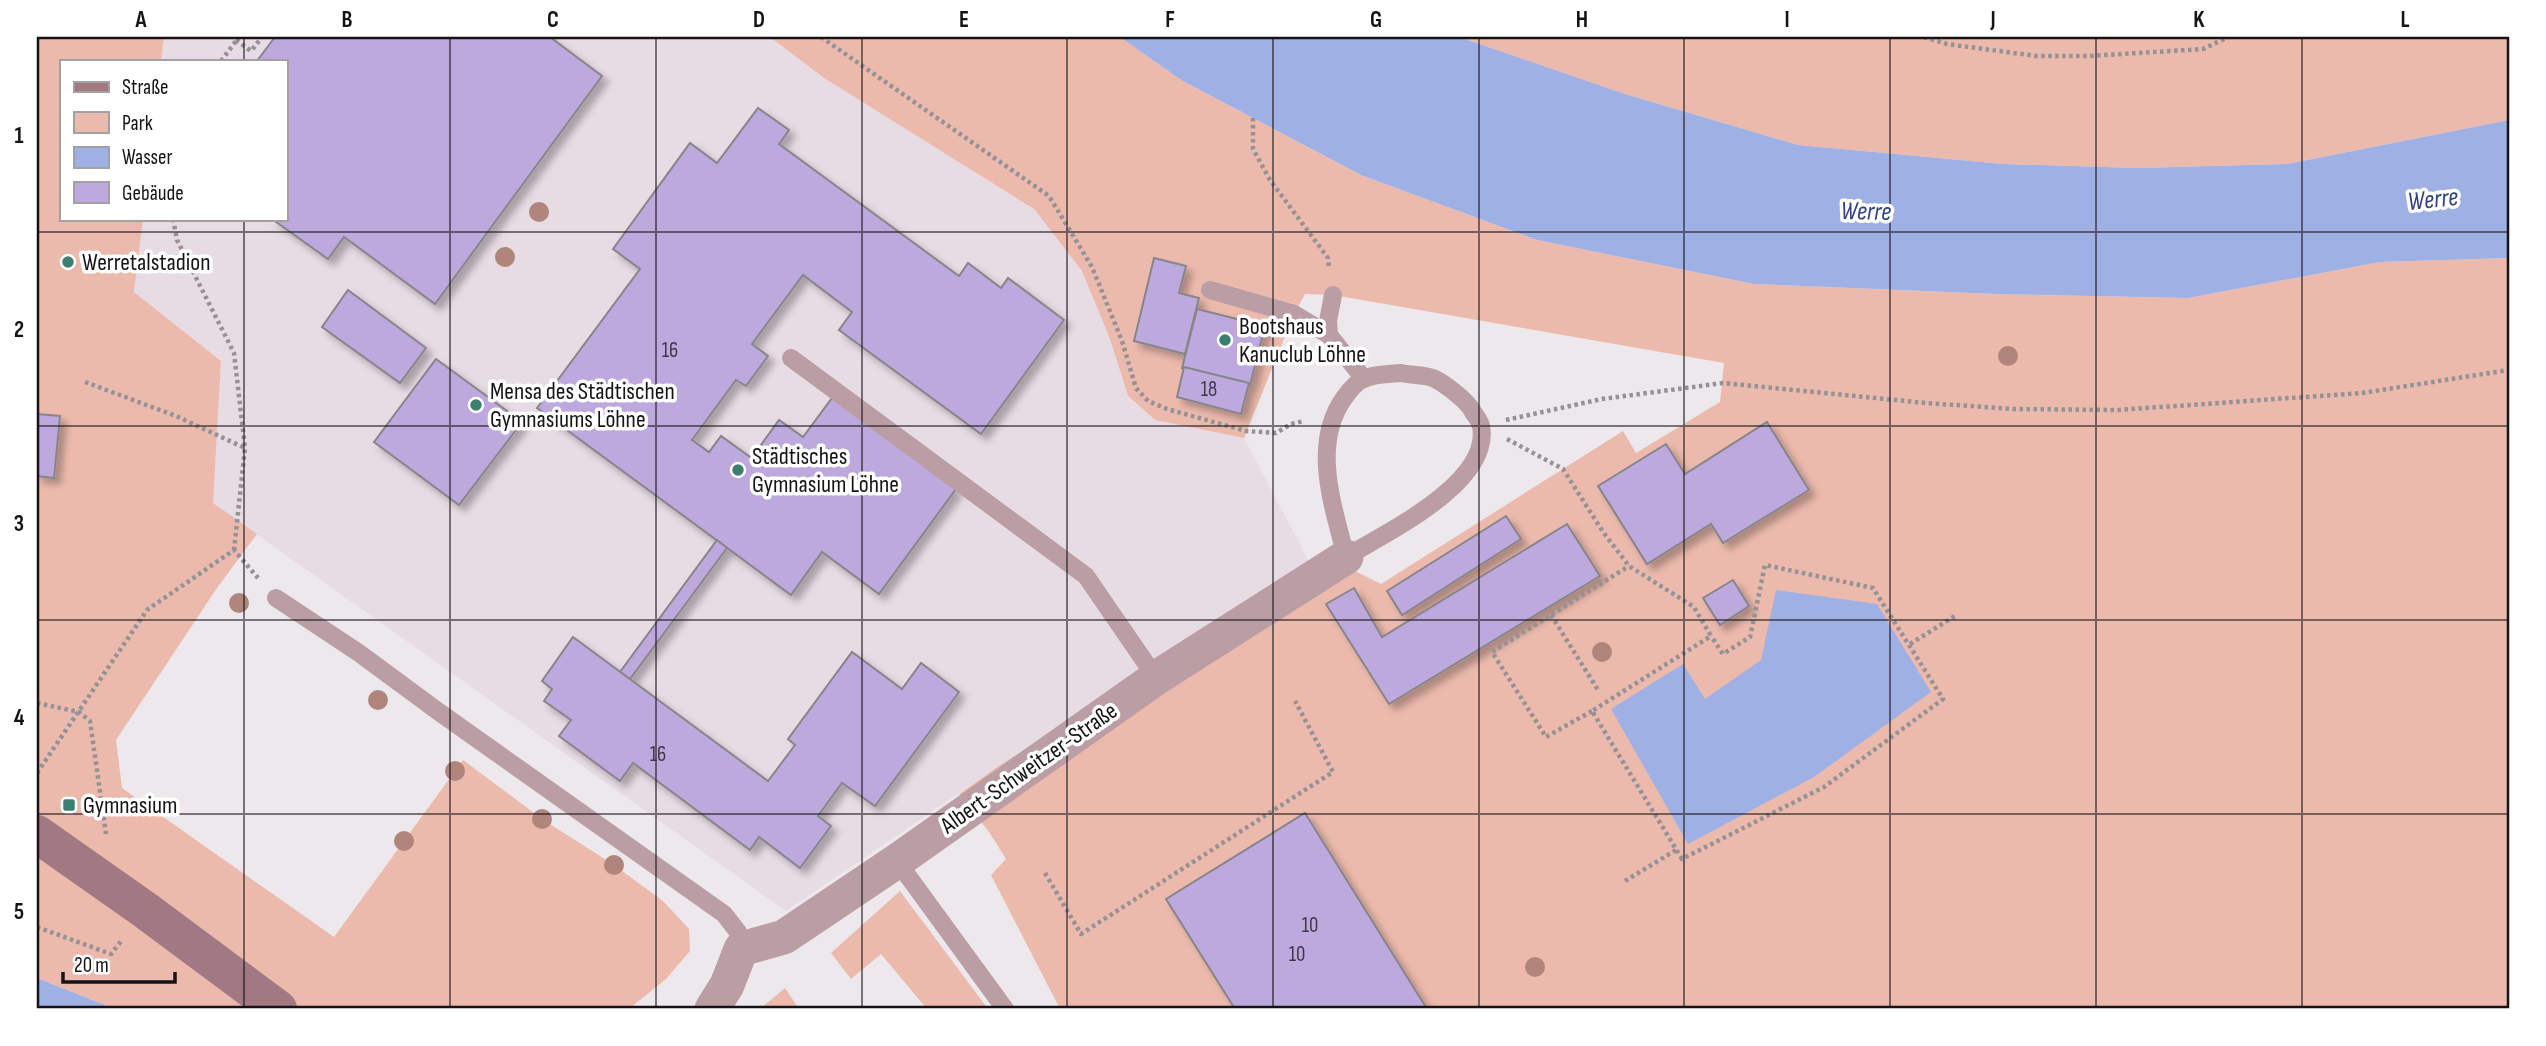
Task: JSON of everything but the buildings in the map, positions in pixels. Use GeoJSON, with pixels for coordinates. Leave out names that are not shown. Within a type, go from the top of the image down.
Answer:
{"type":"FeatureCollection","features":[{"type":"Feature","properties":{"kind":"main road"},"geometry":{"type":"LineString","coordinates":[[37,834],[278,1009]]}},
{"type":"Feature","properties":{"kind":"street","name":"Albert-Schweitzer-Straße"},"geometry":{"type":"LineString","coordinates":[[741,949],[784,937],[897,861],[1156,678],[1346,556]]}},
{"type":"Feature","properties":{"kind":"street"},"geometry":{"type":"LineString","coordinates":[[699,1009],[719,997],[741,949]]}},
{"type":"Feature","properties":{"kind":"lane"},"geometry":{"type":"LineString","coordinates":[[1210,290],[1294,314],[1329,335],[1364,379]]}},
{"type":"Feature","properties":{"kind":"lane"},"geometry":{"type":"LineString","coordinates":[[1329,335],[1328,321],[1333,295]]}},
{"type":"Feature","properties":{"kind":"lane"},"geometry":{"type":"LineString","coordinates":[[790,358],[1086,576],[1156,678]]}},
{"type":"Feature","properties":{"kind":"lane"},"geometry":{"type":"LineString","coordinates":[[1401,373],[1432,378],[1469,404],[1481,426],[1479,451],[1467,472],[1450,492],[1346,556],[1333,508],[1325,457],[1333,415],[1350,390],[1364,379],[1401,373]]}},
{"type":"Feature","properties":{"kind":"lane"},"geometry":{"type":"LineString","coordinates":[[275,598],[359,653],[724,914],[738,932],[741,949]]}},
{"type":"Feature","properties":{"kind":"lane"},"geometry":{"type":"LineString","coordinates":[[897,861],[1005,1009]]}},
{"type":"Feature","properties":{"kind":"path"},"geometry":{"type":"LineString","coordinates":[[222,60],[238,38],[251,51],[262,37]]}},
{"type":"Feature","properties":{"kind":"path"},"geometry":{"type":"LineString","coordinates":[[821,37],[1049,196],[1092,267],[1122,341],[1136,388],[1148,401],[1246,431],[1276,433],[1291,424],[1333,415]]}},
{"type":"Feature","properties":{"kind":"path"},"geometry":{"type":"LineString","coordinates":[[1924,37],[1947,44],[2036,56],[2089,56],[2203,49],[2228,37]]}},
{"type":"Feature","properties":{"kind":"path"},"geometry":{"type":"LineString","coordinates":[[1253,118],[1253,149],[1270,180],[1328,258],[1333,295]]}},
{"type":"Feature","properties":{"kind":"path"},"geometry":{"type":"LineString","coordinates":[[173,220],[177,240],[234,353],[246,448],[234,550],[275,598]]}},
{"type":"Feature","properties":{"kind":"path"},"geometry":{"type":"LineString","coordinates":[[1481,426],[1602,399],[1723,383],[1938,404],[2013,409],[2118,410],[2362,393],[2509,370]]}},
{"type":"Feature","properties":{"kind":"path"},"geometry":{"type":"LineString","coordinates":[[85,382],[176,416],[246,448]]}},
{"type":"Feature","properties":{"kind":"path"},"geometry":{"type":"LineString","coordinates":[[1481,426],[1563,469],[1603,533],[1629,566],[1694,607],[1723,654],[1750,636],[1765,565],[1873,588],[1943,699],[1824,787],[1682,859],[1592,711]]}},
{"type":"Feature","properties":{"kind":"path"},"geometry":{"type":"LineString","coordinates":[[37,773],[147,610],[234,550]]}},
{"type":"Feature","properties":{"kind":"path"},"geometry":{"type":"LineString","coordinates":[[1629,566],[1492,652],[1546,737],[1712,636]]}},
{"type":"Feature","properties":{"kind":"path"},"geometry":{"type":"LineString","coordinates":[[1551,615],[1598,690]]}},
{"type":"Feature","properties":{"kind":"path"},"geometry":{"type":"LineString","coordinates":[[1910,644],[1955,616]]}},
{"type":"Feature","properties":{"kind":"path"},"geometry":{"type":"LineString","coordinates":[[1045,873],[1081,934],[1333,772],[1295,701]]}},
{"type":"Feature","properties":{"kind":"path"},"geometry":{"type":"LineString","coordinates":[[37,703],[79,712],[90,721],[106,834]]}},
{"type":"Feature","properties":{"kind":"path"},"geometry":{"type":"LineString","coordinates":[[1625,881],[1676,850]]}},
{"type":"Feature","properties":{"kind":"path"},"geometry":{"type":"LineString","coordinates":[[37,927],[111,954],[145,910]]}},
{"type":"Feature","properties":{"kind":"shaded area","name":"Städtisches Gymnasium Löhne"},"geometry":{"type":"Polygon","coordinates":[[[164,37],[770,37],[824,78],[1034,209],[1082,271],[1110,339],[1128,396],[1155,420],[1244,438],[1314,571],[997,767],[786,911],[213,503],[221,361],[134,292],[143,220],[287,220],[287,60],[161,60],[164,37]]]}},
{"type":"Feature","properties":{"kind":"green space"},"geometry":{"type":"Polygon","coordinates":[[[37,37],[164,37],[161,60],[60,60],[60,220],[143,220],[134,292],[221,361],[213,503],[257,534],[217,588],[116,740],[122,788],[334,937],[463,760],[542,819],[614,865],[663,901],[689,929],[690,951],[666,979],[629,1009],[115,1009],[37,978],[37,37]]]}},
{"type":"Feature","properties":{"kind":"green space"},"geometry":{"type":"Polygon","coordinates":[[[770,37],[1120,37],[1181,80],[1361,175],[1537,240],[1754,284],[1997,294],[2188,298],[2380,262],[2509,258],[2509,1009],[1060,1009],[991,875],[1006,859],[959,794],[997,767],[1219,628],[1353,570],[1381,584],[1623,431],[1636,453],[1720,402],[1724,363],[1333,295],[1305,294],[1294,314],[1244,438],[1155,420],[1128,396],[1110,339],[1082,271],[1034,209],[824,78],[770,37]]]}},
{"type":"Feature","properties":{"kind":"green space"},"geometry":{"type":"Polygon","coordinates":[[[1459,37],[2509,37],[2509,120],[2287,164],[2137,168],[2003,164],[1798,145],[1625,94],[1459,37]]]}},
{"type":"Feature","properties":{"kind":"green space"},"geometry":{"type":"Polygon","coordinates":[[[900,891],[988,1009],[927,1009],[881,954],[851,979],[831,953],[900,891]]]}},
{"type":"Feature","properties":{"kind":"green space"},"geometry":{"type":"Polygon","coordinates":[[[785,988],[799,1009],[760,1009],[785,988]]]}},
{"type":"Feature","properties":{"kind":"water","name":"Werre"},"geometry":{"type":"Polygon","coordinates":[[[1120,37],[1459,37],[1625,94],[1798,145],[2003,164],[2137,168],[2287,164],[2509,120],[2509,258],[2380,262],[2188,298],[1997,294],[1754,284],[1537,240],[1361,175],[1181,80],[1120,37]]]}},
{"type":"Feature","properties":{"kind":"water"},"geometry":{"type":"Polygon","coordinates":[[[1776,590],[1877,604],[1931,692],[1814,777],[1688,844],[1611,709],[1683,664],[1705,699],[1761,660],[1776,590]]]}},
{"type":"Feature","properties":{"kind":"water"},"geometry":{"type":"Polygon","coordinates":[[[37,978],[115,1009],[37,1009],[37,978]]]}},
{"type":"Feature","properties":{"kind":"place","name":"Werretalstadion"},"geometry":{"type":"Point","coordinates":[68,262]}},
{"type":"Feature","properties":{"kind":"place","name":"Bootshaus Kanuclub Löhne"},"geometry":{"type":"Point","coordinates":[1225,340]}},
{"type":"Feature","properties":{"kind":"place","name":"Mensa des Städtischen Gymnasiums Löhne"},"geometry":{"type":"Point","coordinates":[476,405]}},
{"type":"Feature","properties":{"kind":"place","name":"Städtisches Gymnasium Löhne"},"geometry":{"type":"Point","coordinates":[738,470]}},
{"type":"Feature","properties":{"kind":"place","name":"Gymnasium"},"geometry":{"type":"Point","coordinates":[69,805]}}]}
